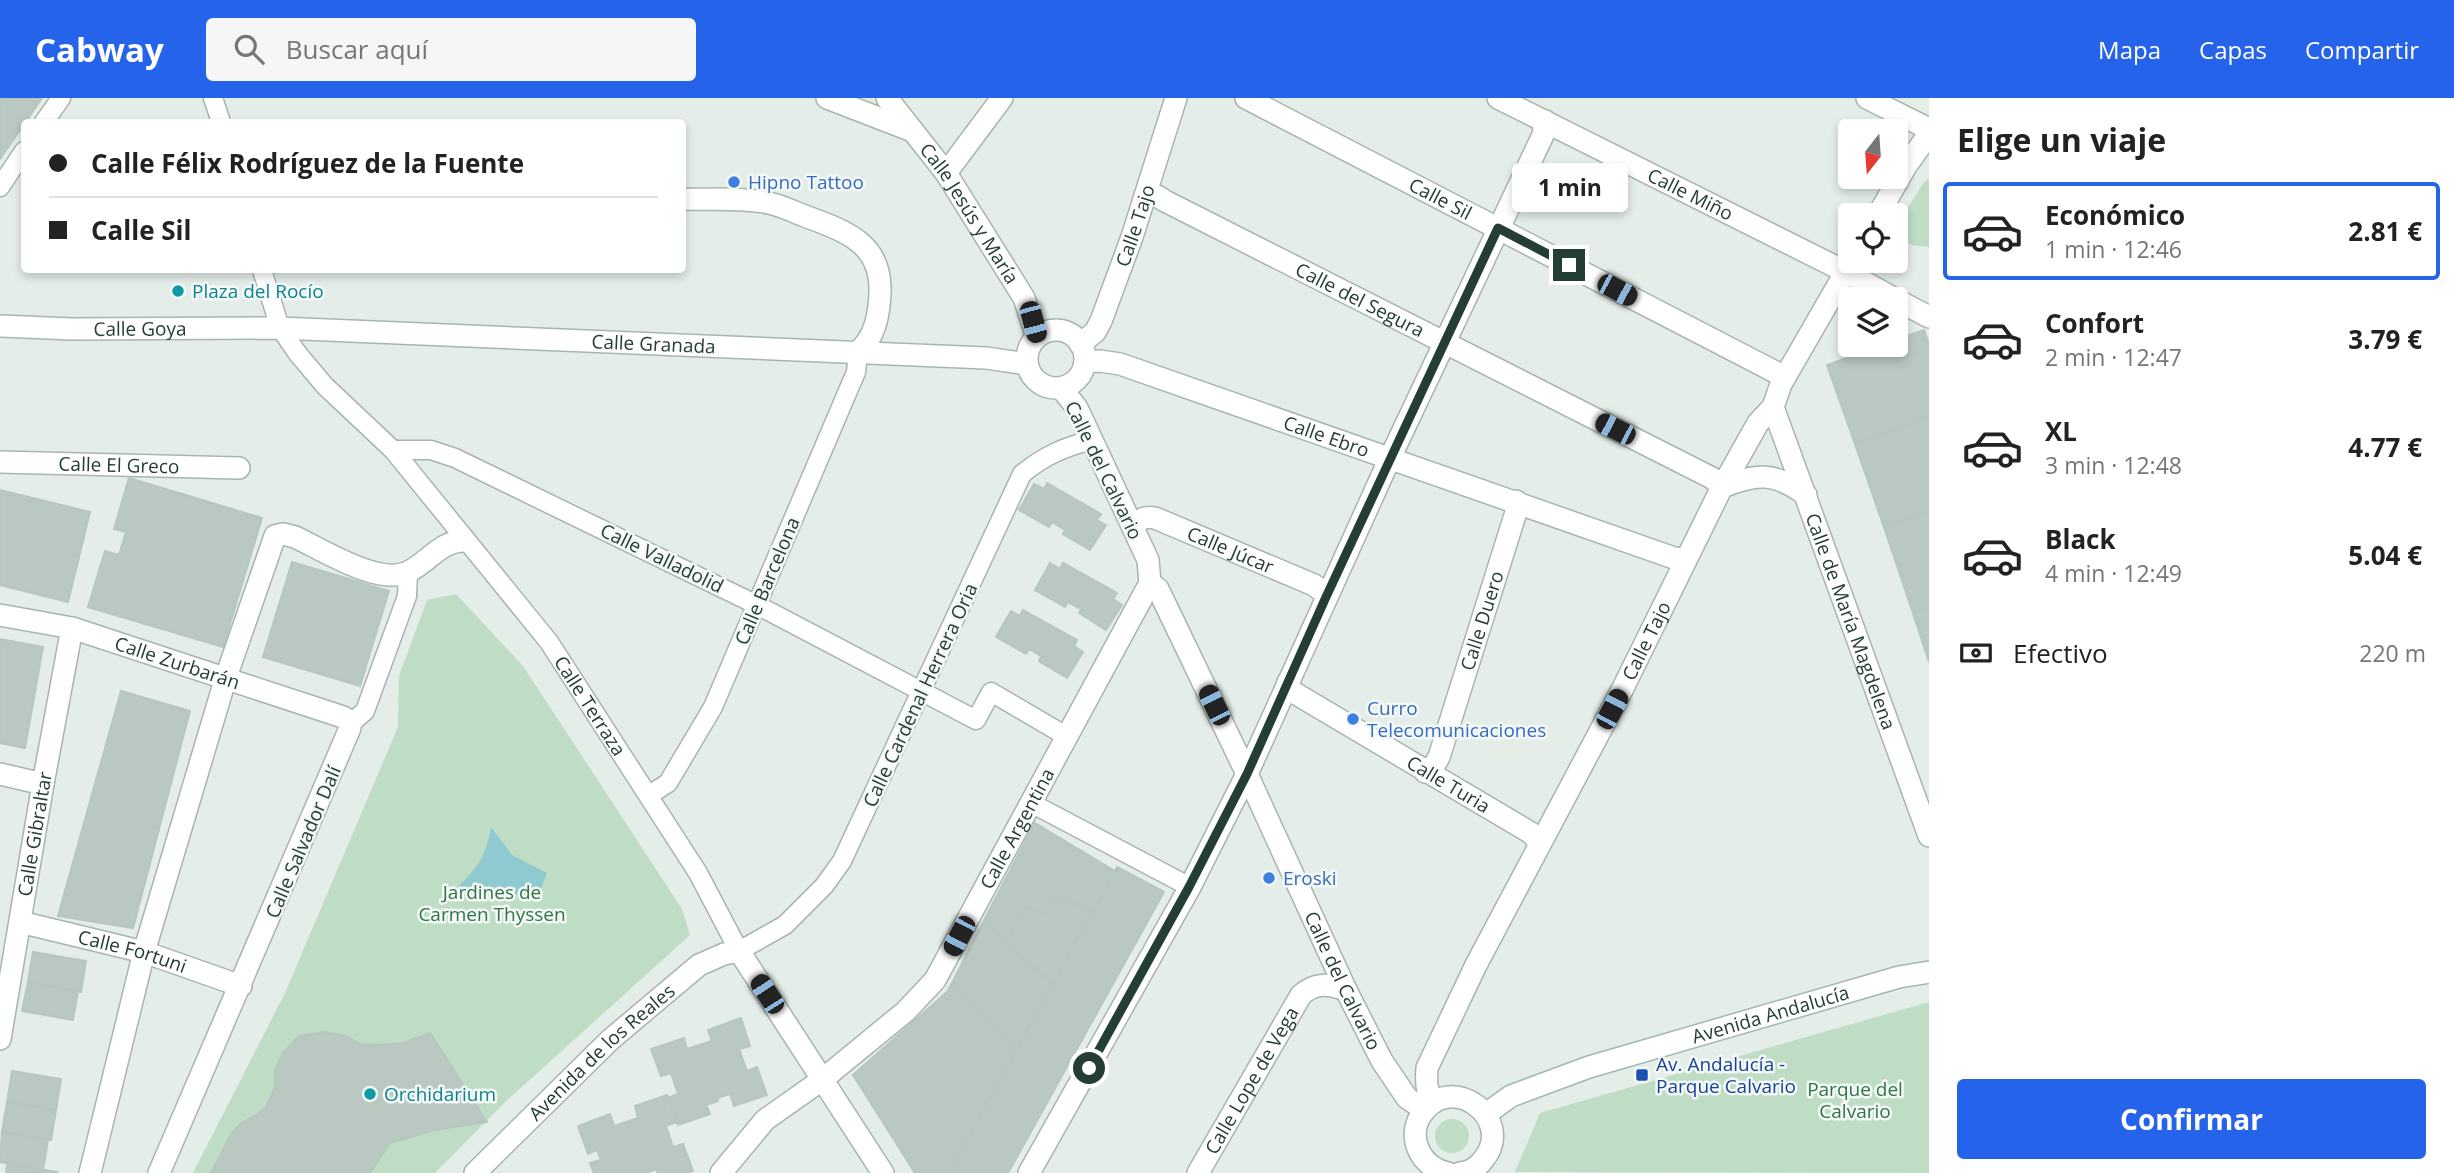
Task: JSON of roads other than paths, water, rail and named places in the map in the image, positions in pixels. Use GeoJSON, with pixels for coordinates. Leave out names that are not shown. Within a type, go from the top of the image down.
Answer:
{"type":"FeatureCollection","features":[{"type":"Feature","properties":{"kind":"street"},"geometry":{"type":"LineString","coordinates":[[46,119],[61,98]]}},
{"type":"Feature","properties":{"kind":"street"},"geometry":{"type":"LineString","coordinates":[[214,98],[219,119]]}},
{"type":"Feature","properties":{"kind":"street"},"geometry":{"type":"LineString","coordinates":[[827,98],[910,130]]}},
{"type":"Feature","properties":{"kind":"street","name":"Calle Jesús y María"},"geometry":{"type":"LineString","coordinates":[[887,98],[946,173],[1024,298],[1037,337]]}},
{"type":"Feature","properties":{"kind":"street"},"geometry":{"type":"LineString","coordinates":[[946,173],[1002,98]]}},
{"type":"Feature","properties":{"kind":"street","name":"Calle Tajo"},"geometry":{"type":"LineString","coordinates":[[1083,353],[1101,321],[1176,98]]}},
{"type":"Feature","properties":{"kind":"street","name":"Calle Sil"},"geometry":{"type":"LineString","coordinates":[[1246,98],[1785,377]]}},
{"type":"Feature","properties":{"kind":"street","name":"Calle Miño"},"geometry":{"type":"LineString","coordinates":[[1497,98],[1838,261]]}},
{"type":"Feature","properties":{"kind":"street"},"geometry":{"type":"LineString","coordinates":[[1867,98],[1929,128]]}},
{"type":"Feature","properties":{"kind":"street"},"geometry":{"type":"LineString","coordinates":[[1028,1173],[1189,887],[1247,774],[1390,458],[1543,135],[1545,121]]}},
{"type":"Feature","properties":{"kind":"street"},"geometry":{"type":"LineString","coordinates":[[1885,203],[1906,166],[1929,134]]}},
{"type":"Feature","properties":{"kind":"street"},"geometry":{"type":"LineString","coordinates":[[0,187],[21,156]]}},
{"type":"Feature","properties":{"kind":"street","name":"Calle del Segura"},"geometry":{"type":"LineString","coordinates":[[1145,196],[1157,197],[1712,478],[1722,487]]}},
{"type":"Feature","properties":{"kind":"street"},"geometry":{"type":"LineString","coordinates":[[686,199],[770,203],[856,237],[870,253],[880,288],[873,334],[868,344],[859,352]]}},
{"type":"Feature","properties":{"kind":"street","name":"Calle Terraza"},"geometry":{"type":"LineString","coordinates":[[263,273],[281,328],[325,386],[393,450],[549,642],[698,873],[739,951],[883,1173]]}},
{"type":"Feature","properties":{"kind":"street","name":"Calle Tajo"},"geometry":{"type":"LineString","coordinates":[[1429,1106],[1426,1084],[1430,1061],[1540,843],[1623,688],[1722,487],[1758,422],[1773,407],[1785,377],[1845,273]]}},
{"type":"Feature","properties":{"kind":"street","name":"Calle Miño"},"geometry":{"type":"LineString","coordinates":[[1859,273],[1878,287]]}},
{"type":"Feature","properties":{"kind":"street","name":"Calle Miño"},"geometry":{"type":"LineString","coordinates":[[1908,306],[1929,317]]}},
{"type":"Feature","properties":{"kind":"street","name":"Calle Goya"},"geometry":{"type":"LineString","coordinates":[[0,326],[72,329],[281,328]]}},
{"type":"Feature","properties":{"kind":"street","name":"Calle Granada"},"geometry":{"type":"LineString","coordinates":[[281,328],[986,358],[1027,364]]}},
{"type":"Feature","properties":{"kind":"street"},"geometry":{"type":"LineString","coordinates":[[1044,333],[1068,333],[1083,353],[1077,380],[1061,388],[1043,385],[1030,372],[1027,364],[1028,349],[1037,337],[1044,333]]}},
{"type":"Feature","properties":{"kind":"street","name":"Calle Barcelona"},"geometry":{"type":"LineString","coordinates":[[649,795],[668,783],[713,706],[856,372],[859,352]]}},
{"type":"Feature","properties":{"kind":"street","name":"Calle Ebro"},"geometry":{"type":"LineString","coordinates":[[1083,353],[1674,558],[1685,559]]}},
{"type":"Feature","properties":{"kind":"street","name":"Calle del Calvario"},"geometry":{"type":"LineString","coordinates":[[1061,388],[1076,408],[1092,440],[1148,560],[1150,583],[1158,589],[1382,1061],[1407,1098],[1429,1106]]}},
{"type":"Feature","properties":{"kind":"street","name":"Calle de María Magdelena"},"geometry":{"type":"LineString","coordinates":[[1773,407],[1929,836]]}},
{"type":"Feature","properties":{"kind":"street","name":"Calle Cardenal Herrera Oria"},"geometry":{"type":"LineString","coordinates":[[739,951],[785,925],[824,886],[842,861],[1022,474],[1041,458],[1063,448],[1092,440]]}},
{"type":"Feature","properties":{"kind":"street","name":"Calle Valladolid"},"geometry":{"type":"LineString","coordinates":[[393,450],[431,450],[456,458],[757,605],[976,720],[992,692],[1066,736]]}},
{"type":"Feature","properties":{"kind":"street","name":"Calle El Greco"},"geometry":{"type":"LineString","coordinates":[[0,461],[239,468]]}},
{"type":"Feature","properties":{"kind":"street"},"geometry":{"type":"LineString","coordinates":[[1722,487],[1747,477],[1761,476],[1791,484],[1806,495]]}},
{"type":"Feature","properties":{"kind":"street","name":"Calle Duero"},"geometry":{"type":"LineString","coordinates":[[1425,772],[1433,767],[1439,757],[1516,512],[1516,501]]}},
{"type":"Feature","properties":{"kind":"street","name":"Calle Júcar"},"geometry":{"type":"LineString","coordinates":[[1133,528],[1142,519],[1155,518],[1314,585],[1322,590],[1326,597]]}},
{"type":"Feature","properties":{"kind":"street"},"geometry":{"type":"LineString","coordinates":[[90,1173],[144,952],[226,677],[275,536],[283,534],[295,537],[372,573],[387,575],[408,572],[448,543],[465,541]]}},
{"type":"Feature","properties":{"kind":"street","name":"Calle Salvador Dalí"},"geometry":{"type":"LineString","coordinates":[[159,1173],[349,733],[349,725],[365,711],[407,596],[408,572]]}},
{"type":"Feature","properties":{"kind":"street","name":"Calle Argentina"},"geometry":{"type":"LineString","coordinates":[[721,1173],[765,1120],[823,1079],[906,1011],[935,980],[1150,583]]}},
{"type":"Feature","properties":{"kind":"street","name":"Calle Zurbarán"},"geometry":{"type":"LineString","coordinates":[[0,615],[72,628],[343,717],[348,720],[349,725]]}},
{"type":"Feature","properties":{"kind":"street","name":"Calle Gibraltar"},"geometry":{"type":"LineString","coordinates":[[0,1039],[72,628]]}},
{"type":"Feature","properties":{"kind":"street","name":"Calle Turia"},"geometry":{"type":"LineString","coordinates":[[1288,682],[1292,691],[1298,695],[1531,833],[1540,843]]}},
{"type":"Feature","properties":{"kind":"street"},"geometry":{"type":"LineString","coordinates":[[0,774],[43,784]]}},
{"type":"Feature","properties":{"kind":"street"},"geometry":{"type":"LineString","coordinates":[[1031,803],[1189,887]]}},
{"type":"Feature","properties":{"kind":"street","name":"Calle Fortuni"},"geometry":{"type":"LineString","coordinates":[[20,922],[144,952],[241,986]]}},
{"type":"Feature","properties":{"kind":"street","name":"Avenida de los Reales"},"geometry":{"type":"LineString","coordinates":[[475,1173],[610,1040],[699,965],[723,954],[739,951]]}},
{"type":"Feature","properties":{"kind":"street","name":"Avenida Andalucía"},"geometry":{"type":"LineString","coordinates":[[1899,977],[1929,960]]}},
{"type":"Feature","properties":{"kind":"street","name":"Avenida Andalucía"},"geometry":{"type":"LineString","coordinates":[[1486,1115],[1511,1096],[1578,1071],[1899,977],[1929,972]]}},
{"type":"Feature","properties":{"kind":"street","name":"Calle Lope de Vega"},"geometry":{"type":"LineString","coordinates":[[1198,1173],[1301,995],[1310,988],[1323,984],[1346,990]]}},
{"type":"Feature","properties":{"kind":"street"},"geometry":{"type":"LineString","coordinates":[[1435,1171],[1421,1157],[1415,1132],[1418,1120],[1429,1106],[1453,1097],[1472,1102],[1486,1115],[1491,1125],[1490,1148],[1485,1158],[1477,1166],[1460,1173]]}},
{"type":"Feature","properties":{"kind":"water"},"geometry":{"type":"Polygon","coordinates":[[[491,827],[512,855],[547,873],[536,901],[494,887],[454,890],[479,862],[487,846],[491,827]]]}},
{"type":"Feature","properties":{"kind":"place","name":"Hipno Tattoo"},"geometry":{"type":"Point","coordinates":[734,182]}},
{"type":"Feature","properties":{"kind":"place","name":"Plaza del Rocío"},"geometry":{"type":"Point","coordinates":[178,291]}},
{"type":"Feature","properties":{"kind":"place","name":"Curro Telecomunicaciones"},"geometry":{"type":"Point","coordinates":[1353,719]}},
{"type":"Feature","properties":{"kind":"place","name":"Eroski"},"geometry":{"type":"Point","coordinates":[1269,878]}},
{"type":"Feature","properties":{"kind":"place","name":"Av. Andalucía - Parque Calvario"},"geometry":{"type":"Point","coordinates":[1642,1075]}},
{"type":"Feature","properties":{"kind":"place","name":"Orchidarium"},"geometry":{"type":"Point","coordinates":[370,1094]}},
{"type":"Feature","properties":{"kind":"park label","name":"Jardines de Carmen Thyssen"},"geometry":{"type":"Point","coordinates":[492,903]}},
{"type":"Feature","properties":{"kind":"park label","name":"Parque del Calvario"},"geometry":{"type":"Point","coordinates":[1855,1100]}}]}
